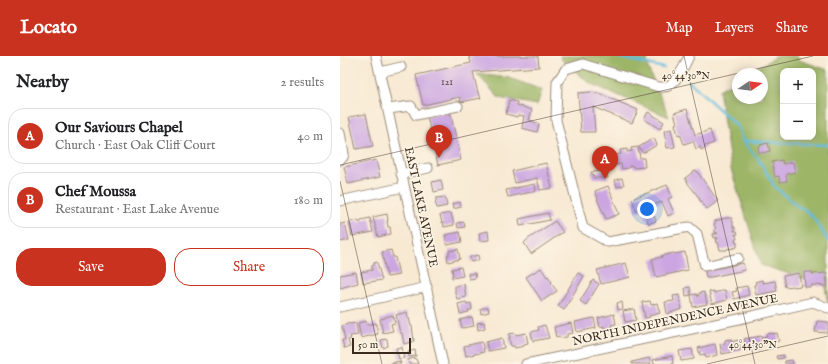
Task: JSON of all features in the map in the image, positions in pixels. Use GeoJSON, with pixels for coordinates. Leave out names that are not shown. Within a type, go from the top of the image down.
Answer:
{"type":"FeatureCollection","features":[{"type":"Feature","properties":{"kind":"street","name":"EAST LAKE AVENUE"},"geometry":{"type":"LineString","coordinates":[[376,56],[443,364]]}},
{"type":"Feature","properties":{"kind":"street"},"geometry":{"type":"LineString","coordinates":[[689,56],[675,81],[668,86],[659,87],[583,64],[566,69],[557,82],[556,120],[583,228],[608,242],[689,226],[697,234],[705,266],[738,258]]}},
{"type":"Feature","properties":{"kind":"street"},"geometry":{"type":"LineString","coordinates":[[380,72],[401,67]]}},
{"type":"Feature","properties":{"kind":"street"},"geometry":{"type":"LineString","coordinates":[[388,109],[411,106],[416,115],[458,106]]}},
{"type":"Feature","properties":{"kind":"street"},"geometry":{"type":"LineString","coordinates":[[340,133],[344,154],[340,160]]}},
{"type":"Feature","properties":{"kind":"street"},"geometry":{"type":"LineString","coordinates":[[401,174],[428,168]]}},
{"type":"Feature","properties":{"kind":"street"},"geometry":{"type":"LineString","coordinates":[[340,201],[404,187]]}},
{"type":"Feature","properties":{"kind":"street"},"geometry":{"type":"LineString","coordinates":[[340,307],[426,288]]}},
{"type":"Feature","properties":{"kind":"street","name":"NORTH INDEPENDENCE AVENUE"},"geometry":{"type":"LineString","coordinates":[[526,364],[813,302],[828,308]]}},
{"type":"Feature","properties":{"kind":"green space"},"geometry":{"type":"Polygon","coordinates":[[[560,56],[647,56],[648,68],[669,117],[591,84],[561,59],[560,56]]]}},
{"type":"Feature","properties":{"kind":"green space"},"geometry":{"type":"Polygon","coordinates":[[[774,56],[798,56],[799,60],[828,70],[828,304],[825,285],[761,265],[731,169],[719,90],[732,82],[732,104],[768,104],[768,68],[756,68],[774,58],[774,56]]]}},
{"type":"Feature","properties":{"kind":"green space"},"geometry":{"type":"Polygon","coordinates":[[[477,74],[509,78],[542,90],[537,105],[499,98],[477,74]]]}},
{"type":"Feature","properties":{"kind":"building"},"geometry":{"type":"Polygon","coordinates":[[[469,56],[538,56],[539,67],[473,72],[478,93],[481,98],[461,102],[460,97],[423,105],[416,75],[471,63],[469,56]]]}},
{"type":"Feature","properties":{"kind":"building"},"geometry":{"type":"Polygon","coordinates":[[[591,92],[600,94],[638,110],[632,123],[593,107],[595,132],[581,132],[578,93],[591,92]]]}},
{"type":"Feature","properties":{"kind":"building"},"geometry":{"type":"Polygon","coordinates":[[[509,100],[517,102],[517,105],[532,110],[529,120],[539,124],[537,132],[522,128],[524,116],[518,115],[517,117],[506,114],[509,100]]]}},
{"type":"Feature","properties":{"kind":"building"},"geometry":{"type":"Polygon","coordinates":[[[687,109],[695,135],[710,130],[714,143],[705,146],[705,148],[701,150],[701,147],[696,149],[693,141],[684,144],[680,134],[678,135],[674,113],[687,109]]]}},
{"type":"Feature","properties":{"kind":"building"},"geometry":{"type":"Polygon","coordinates":[[[450,111],[461,160],[438,165],[427,116],[450,111]]]}},
{"type":"Feature","properties":{"kind":"building"},"geometry":{"type":"Polygon","coordinates":[[[648,112],[664,122],[660,129],[644,119],[648,112]]]}},
{"type":"Feature","properties":{"kind":"building"},"geometry":{"type":"Polygon","coordinates":[[[366,114],[373,146],[356,149],[349,117],[366,114]]]}},
{"type":"Feature","properties":{"kind":"building"},"geometry":{"type":"Polygon","coordinates":[[[671,129],[675,147],[667,148],[664,131],[671,129]]]}},
{"type":"Feature","properties":{"kind":"building"},"geometry":{"type":"Polygon","coordinates":[[[654,138],[657,145],[643,153],[639,147],[654,138]]]}},
{"type":"Feature","properties":{"kind":"building"},"geometry":{"type":"Polygon","coordinates":[[[768,143],[770,151],[759,153],[758,147],[768,143]]]}},
{"type":"Feature","properties":{"kind":"building"},"geometry":{"type":"Polygon","coordinates":[[[638,147],[640,158],[644,158],[645,167],[634,168],[633,166],[629,166],[629,168],[622,169],[621,164],[616,165],[615,155],[621,154],[620,150],[627,149],[627,152],[632,151],[631,148],[638,147]]]}},
{"type":"Feature","properties":{"kind":"building"},"geometry":{"type":"Polygon","coordinates":[[[376,160],[380,177],[348,184],[344,167],[376,160]]]}},
{"type":"Feature","properties":{"kind":"building"},"geometry":{"type":"Polygon","coordinates":[[[782,160],[783,164],[793,162],[795,172],[787,174],[787,181],[780,182],[779,176],[775,177],[772,162],[782,160]]]}},
{"type":"Feature","properties":{"kind":"building"},"geometry":{"type":"Polygon","coordinates":[[[546,163],[552,188],[540,190],[537,178],[515,183],[512,171],[546,163]]]}},
{"type":"Feature","properties":{"kind":"building"},"geometry":{"type":"Polygon","coordinates":[[[696,170],[718,201],[707,209],[685,178],[696,170]]]}},
{"type":"Feature","properties":{"kind":"building"},"geometry":{"type":"Polygon","coordinates":[[[605,171],[608,178],[594,178],[591,172],[605,171]]]}},
{"type":"Feature","properties":{"kind":"building"},"geometry":{"type":"Polygon","coordinates":[[[622,178],[624,185],[617,187],[615,180],[622,178]]]}},
{"type":"Feature","properties":{"kind":"building"},"geometry":{"type":"Polygon","coordinates":[[[441,180],[443,190],[434,192],[432,182],[441,180]]]}},
{"type":"Feature","properties":{"kind":"building"},"geometry":{"type":"Polygon","coordinates":[[[535,184],[536,191],[508,197],[506,190],[535,184]]]}},
{"type":"Feature","properties":{"kind":"building"},"geometry":{"type":"Polygon","coordinates":[[[667,185],[672,197],[668,199],[674,213],[668,216],[662,202],[650,206],[656,221],[649,224],[643,209],[637,212],[632,199],[667,185]]]}},
{"type":"Feature","properties":{"kind":"building"},"geometry":{"type":"Polygon","coordinates":[[[608,186],[619,214],[606,219],[595,191],[608,186]]]}},
{"type":"Feature","properties":{"kind":"building"},"geometry":{"type":"Polygon","coordinates":[[[445,197],[447,206],[437,208],[435,202],[436,198],[445,197]]]}},
{"type":"Feature","properties":{"kind":"building"},"geometry":{"type":"Polygon","coordinates":[[[460,202],[461,207],[453,209],[452,204],[460,202]]]}},
{"type":"Feature","properties":{"kind":"building"},"geometry":{"type":"Polygon","coordinates":[[[451,213],[454,225],[444,227],[440,215],[451,213]]]}},
{"type":"Feature","properties":{"kind":"building"},"geometry":{"type":"Polygon","coordinates":[[[548,213],[550,220],[520,226],[519,219],[548,213]]]}},
{"type":"Feature","properties":{"kind":"building"},"geometry":{"type":"Polygon","coordinates":[[[387,214],[388,227],[390,227],[391,234],[378,237],[373,217],[387,214]]]}},
{"type":"Feature","properties":{"kind":"building"},"geometry":{"type":"Polygon","coordinates":[[[370,218],[373,232],[352,236],[349,222],[358,220],[358,222],[361,222],[361,220],[370,218]]]}},
{"type":"Feature","properties":{"kind":"building"},"geometry":{"type":"Polygon","coordinates":[[[732,218],[733,227],[735,227],[734,231],[737,231],[738,234],[735,235],[737,239],[735,239],[736,243],[737,242],[737,247],[727,250],[720,250],[716,239],[718,239],[717,237],[714,238],[713,234],[717,234],[717,232],[715,233],[716,229],[714,224],[715,221],[732,218]]]}},
{"type":"Feature","properties":{"kind":"building"},"geometry":{"type":"Polygon","coordinates":[[[555,221],[563,232],[531,254],[524,243],[555,221]]]}},
{"type":"Feature","properties":{"kind":"building"},"geometry":{"type":"Polygon","coordinates":[[[464,222],[465,227],[458,228],[457,223],[464,222]]]}},
{"type":"Feature","properties":{"kind":"building"},"geometry":{"type":"Polygon","coordinates":[[[345,223],[349,240],[340,242],[340,224],[345,223]]]}},
{"type":"Feature","properties":{"kind":"building"},"geometry":{"type":"Polygon","coordinates":[[[488,231],[489,240],[480,241],[479,233],[488,231]]]}},
{"type":"Feature","properties":{"kind":"building"},"geometry":{"type":"Polygon","coordinates":[[[460,232],[462,242],[447,245],[445,235],[460,232]]]}},
{"type":"Feature","properties":{"kind":"building"},"geometry":{"type":"Polygon","coordinates":[[[458,249],[460,259],[448,262],[447,255],[449,255],[449,251],[458,249]]]}},
{"type":"Feature","properties":{"kind":"building"},"geometry":{"type":"Polygon","coordinates":[[[391,250],[393,257],[395,257],[399,275],[387,277],[382,252],[391,250]]]}},
{"type":"Feature","properties":{"kind":"building"},"geometry":{"type":"Polygon","coordinates":[[[685,252],[688,270],[656,277],[652,259],[674,253],[685,252]]]}},
{"type":"Feature","properties":{"kind":"building"},"geometry":{"type":"Polygon","coordinates":[[[478,255],[479,260],[471,262],[470,257],[478,255]]]}},
{"type":"Feature","properties":{"kind":"building"},"geometry":{"type":"Polygon","coordinates":[[[377,262],[382,280],[363,283],[361,272],[372,270],[372,266],[377,262]]]}},
{"type":"Feature","properties":{"kind":"building"},"geometry":{"type":"Polygon","coordinates":[[[626,263],[630,277],[601,284],[597,270],[626,263]]]}},
{"type":"Feature","properties":{"kind":"building"},"geometry":{"type":"Polygon","coordinates":[[[743,263],[745,270],[706,278],[705,271],[743,263]]]}},
{"type":"Feature","properties":{"kind":"building"},"geometry":{"type":"Polygon","coordinates":[[[461,267],[463,276],[452,278],[452,269],[461,267]]]}},
{"type":"Feature","properties":{"kind":"building"},"geometry":{"type":"Polygon","coordinates":[[[541,268],[557,291],[542,301],[526,277],[541,268]]]}},
{"type":"Feature","properties":{"kind":"building"},"geometry":{"type":"Polygon","coordinates":[[[356,272],[358,283],[340,288],[340,275],[356,272]]]}},
{"type":"Feature","properties":{"kind":"building"},"geometry":{"type":"Polygon","coordinates":[[[804,272],[812,272],[812,274],[827,273],[827,286],[812,285],[812,287],[805,287],[804,272]]]}},
{"type":"Feature","properties":{"kind":"building"},"geometry":{"type":"Polygon","coordinates":[[[475,273],[476,278],[469,279],[468,274],[475,273]]]}},
{"type":"Feature","properties":{"kind":"building"},"geometry":{"type":"Polygon","coordinates":[[[578,273],[584,276],[564,310],[558,306],[578,273]]]}},
{"type":"Feature","properties":{"kind":"building"},"geometry":{"type":"Polygon","coordinates":[[[799,273],[801,286],[785,287],[783,276],[799,273]]]}},
{"type":"Feature","properties":{"kind":"building"},"geometry":{"type":"Polygon","coordinates":[[[593,280],[599,284],[586,305],[580,301],[593,280]]]}},
{"type":"Feature","properties":{"kind":"building"},"geometry":{"type":"Polygon","coordinates":[[[762,280],[763,283],[775,281],[777,291],[756,295],[754,285],[756,284],[755,282],[762,280]]]}},
{"type":"Feature","properties":{"kind":"building"},"geometry":{"type":"Polygon","coordinates":[[[464,284],[466,297],[457,299],[455,286],[464,284]]]}},
{"type":"Feature","properties":{"kind":"building"},"geometry":{"type":"Polygon","coordinates":[[[747,286],[749,295],[734,299],[732,292],[737,291],[736,288],[747,286]]]}},
{"type":"Feature","properties":{"kind":"building"},"geometry":{"type":"Polygon","coordinates":[[[690,287],[691,295],[686,296],[685,288],[690,287]]]}},
{"type":"Feature","properties":{"kind":"building"},"geometry":{"type":"Polygon","coordinates":[[[725,290],[727,300],[712,304],[709,292],[714,291],[714,293],[725,290]]]}},
{"type":"Feature","properties":{"kind":"building"},"geometry":{"type":"Polygon","coordinates":[[[704,292],[707,304],[693,307],[691,295],[697,294],[697,296],[699,296],[699,293],[704,292]]]}},
{"type":"Feature","properties":{"kind":"building"},"geometry":{"type":"Polygon","coordinates":[[[679,295],[682,309],[667,314],[665,302],[674,301],[673,296],[679,295]]]}},
{"type":"Feature","properties":{"kind":"building"},"geometry":{"type":"Polygon","coordinates":[[[650,301],[651,305],[657,303],[660,313],[645,318],[642,302],[650,301]]]}},
{"type":"Feature","properties":{"kind":"building"},"geometry":{"type":"Polygon","coordinates":[[[466,302],[467,304],[471,303],[472,310],[468,310],[469,312],[460,314],[458,304],[466,302]]]}},
{"type":"Feature","properties":{"kind":"building"},"geometry":{"type":"Polygon","coordinates":[[[622,302],[623,309],[618,310],[617,303],[622,302]]]}},
{"type":"Feature","properties":{"kind":"building"},"geometry":{"type":"Polygon","coordinates":[[[488,307],[489,312],[481,314],[480,309],[488,307]]]}},
{"type":"Feature","properties":{"kind":"building"},"geometry":{"type":"Polygon","coordinates":[[[634,309],[636,320],[625,322],[623,311],[634,309]]]}},
{"type":"Feature","properties":{"kind":"building"},"geometry":{"type":"Polygon","coordinates":[[[407,312],[412,326],[414,341],[404,344],[396,315],[407,312]]]}},
{"type":"Feature","properties":{"kind":"building"},"geometry":{"type":"Polygon","coordinates":[[[614,314],[616,324],[611,325],[612,327],[604,329],[604,326],[600,327],[598,318],[614,314]]]}},
{"type":"Feature","properties":{"kind":"building"},"geometry":{"type":"Polygon","coordinates":[[[393,315],[395,323],[391,324],[393,331],[383,333],[380,319],[393,315]]]}},
{"type":"Feature","properties":{"kind":"building"},"geometry":{"type":"Polygon","coordinates":[[[472,317],[474,326],[462,328],[460,320],[472,317]]]}},
{"type":"Feature","properties":{"kind":"building"},"geometry":{"type":"Polygon","coordinates":[[[594,318],[596,328],[577,332],[575,322],[594,318]]]}},
{"type":"Feature","properties":{"kind":"building"},"geometry":{"type":"Polygon","coordinates":[[[366,321],[367,325],[376,323],[378,334],[361,338],[358,323],[366,321]]]}},
{"type":"Feature","properties":{"kind":"building"},"geometry":{"type":"Polygon","coordinates":[[[817,321],[828,322],[828,333],[815,332],[817,321]]]}},
{"type":"Feature","properties":{"kind":"building"},"geometry":{"type":"Polygon","coordinates":[[[484,322],[485,328],[478,330],[477,323],[484,322]]]}},
{"type":"Feature","properties":{"kind":"building"},"geometry":{"type":"Polygon","coordinates":[[[350,323],[356,323],[358,335],[350,336],[351,339],[348,340],[350,347],[344,348],[342,340],[345,340],[342,326],[350,323]]]}},
{"type":"Feature","properties":{"kind":"building"},"geometry":{"type":"Polygon","coordinates":[[[571,323],[573,333],[567,334],[567,337],[556,337],[554,327],[571,323]]]}},
{"type":"Feature","properties":{"kind":"building"},"geometry":{"type":"Polygon","coordinates":[[[545,325],[549,338],[533,341],[531,332],[539,330],[538,327],[545,325]]]}},
{"type":"Feature","properties":{"kind":"building"},"geometry":{"type":"Polygon","coordinates":[[[515,333],[516,335],[526,333],[528,343],[524,344],[524,346],[515,348],[514,346],[511,346],[509,334],[515,333]]]}},
{"type":"Feature","properties":{"kind":"building"},"geometry":{"type":"Polygon","coordinates":[[[777,333],[779,341],[765,344],[763,337],[767,336],[766,334],[777,333]]]}},
{"type":"Feature","properties":{"kind":"building"},"geometry":{"type":"Polygon","coordinates":[[[761,336],[763,346],[761,346],[761,349],[746,349],[744,339],[761,336]]]}},
{"type":"Feature","properties":{"kind":"building"},"geometry":{"type":"Polygon","coordinates":[[[502,338],[504,348],[488,351],[486,342],[502,338]]]}},
{"type":"Feature","properties":{"kind":"building"},"geometry":{"type":"Polygon","coordinates":[[[387,339],[388,346],[383,348],[381,340],[387,339]]]}},
{"type":"Feature","properties":{"kind":"building"},"geometry":{"type":"Polygon","coordinates":[[[731,339],[731,342],[738,340],[741,350],[722,354],[720,344],[725,343],[725,340],[731,339]]]}},
{"type":"Feature","properties":{"kind":"building"},"geometry":{"type":"Polygon","coordinates":[[[482,342],[484,352],[466,356],[464,346],[482,342]]]}},
{"type":"Feature","properties":{"kind":"building"},"geometry":{"type":"Polygon","coordinates":[[[715,344],[717,355],[706,358],[705,354],[700,355],[698,348],[715,344]]]}},
{"type":"Feature","properties":{"kind":"building"},"geometry":{"type":"Polygon","coordinates":[[[402,347],[404,358],[399,359],[396,348],[402,347]]]}},
{"type":"Feature","properties":{"kind":"building"},"geometry":{"type":"Polygon","coordinates":[[[692,349],[694,359],[681,361],[679,351],[692,349]]]}},
{"type":"Feature","properties":{"kind":"building"},"geometry":{"type":"Polygon","coordinates":[[[415,350],[416,356],[409,357],[408,352],[415,350]]]}},
{"type":"Feature","properties":{"kind":"building"},"geometry":{"type":"Polygon","coordinates":[[[784,355],[784,358],[777,359],[776,356],[784,355]]]}},
{"type":"Feature","properties":{"kind":"building"},"geometry":{"type":"Polygon","coordinates":[[[672,356],[673,364],[654,364],[653,360],[672,356]]]}},
{"type":"Feature","properties":{"kind":"building"},"geometry":{"type":"Polygon","coordinates":[[[413,358],[416,359],[418,364],[409,364],[408,360],[413,358]]]}},
{"type":"Feature","properties":{"kind":"building"},"geometry":{"type":"Polygon","coordinates":[[[649,358],[651,364],[632,364],[632,362],[649,358]]]}},
{"type":"Feature","properties":{"kind":"building"},"geometry":{"type":"Polygon","coordinates":[[[792,360],[793,364],[785,364],[785,361],[792,360]]]}},
{"type":"Feature","properties":{"kind":"building"},"geometry":{"type":"Polygon","coordinates":[[[400,361],[401,364],[391,364],[391,363],[400,361]]]}},
{"type":"Feature","properties":{"kind":"waterway"},"geometry":{"type":"LineString","coordinates":[[614,56],[664,68]]}},
{"type":"Feature","properties":{"kind":"waterway"},"geometry":{"type":"LineString","coordinates":[[689,81],[738,127],[743,141],[759,160],[775,187],[800,208],[806,210],[815,220],[828,241]]}},
{"type":"Feature","properties":{"kind":"waterway"},"geometry":{"type":"LineString","coordinates":[[744,141],[828,145]]}},
{"type":"Feature","properties":{"kind":"place","name":"Chef Moussa"},"geometry":{"type":"Point","coordinates":[439,158]}},
{"type":"Feature","properties":{"kind":"place","name":"Our Saviours Chapel"},"geometry":{"type":"Point","coordinates":[605,179]}}]}
